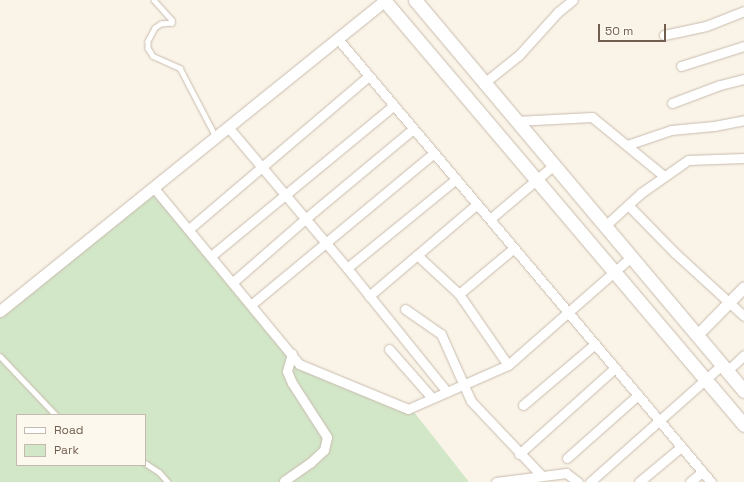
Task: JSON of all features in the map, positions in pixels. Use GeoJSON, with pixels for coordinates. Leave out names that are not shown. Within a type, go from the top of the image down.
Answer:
{"type":"FeatureCollection","features":[{"type":"Feature","properties":{"kind":"main road"},"geometry":{"type":"LineString","coordinates":[[385,0],[744,425]]}},
{"type":"Feature","properties":{"kind":"main road"},"geometry":{"type":"LineString","coordinates":[[415,0],[744,391]]}},
{"type":"Feature","properties":{"kind":"street"},"geometry":{"type":"LineString","coordinates":[[0,311],[385,0]]}},
{"type":"Feature","properties":{"kind":"street"},"geometry":{"type":"LineString","coordinates":[[484,83],[519,54],[558,12],[573,0]]}},
{"type":"Feature","properties":{"kind":"street"},"geometry":{"type":"LineString","coordinates":[[664,35],[706,26],[744,11]]}},
{"type":"Feature","properties":{"kind":"street"},"geometry":{"type":"LineString","coordinates":[[338,39],[711,482]]}},
{"type":"Feature","properties":{"kind":"street"},"geometry":{"type":"LineString","coordinates":[[681,66],[744,46]]}},
{"type":"Feature","properties":{"kind":"street"},"geometry":{"type":"LineString","coordinates":[[189,229],[260,166],[369,76]]}},
{"type":"Feature","properties":{"kind":"street"},"geometry":{"type":"LineString","coordinates":[[672,103],[720,85],[744,79]]}},
{"type":"Feature","properties":{"kind":"street"},"geometry":{"type":"LineString","coordinates":[[211,256],[394,105]]}},
{"type":"Feature","properties":{"kind":"street"},"geometry":{"type":"LineString","coordinates":[[516,121],[592,117],[664,176]]}},
{"type":"Feature","properties":{"kind":"street"},"geometry":{"type":"LineString","coordinates":[[627,145],[671,130],[744,120]]}},
{"type":"Feature","properties":{"kind":"street"},"geometry":{"type":"LineString","coordinates":[[228,127],[347,268],[447,392]]}},
{"type":"Feature","properties":{"kind":"street"},"geometry":{"type":"LineString","coordinates":[[233,282],[413,128]]}},
{"type":"Feature","properties":{"kind":"street"},"geometry":{"type":"LineString","coordinates":[[252,304],[434,153]]}},
{"type":"Feature","properties":{"kind":"street"},"geometry":{"type":"LineString","coordinates":[[605,226],[664,176],[688,160],[744,158]]}},
{"type":"Feature","properties":{"kind":"street"},"geometry":{"type":"LineString","coordinates":[[490,219],[554,165]]}},
{"type":"Feature","properties":{"kind":"street"},"geometry":{"type":"LineString","coordinates":[[347,268],[456,179]]}},
{"type":"Feature","properties":{"kind":"street"},"geometry":{"type":"LineString","coordinates":[[154,188],[252,304],[299,364],[408,409],[463,384],[508,366],[631,257]]}},
{"type":"Feature","properties":{"kind":"street"},"geometry":{"type":"LineString","coordinates":[[370,296],[477,204]]}},
{"type":"Feature","properties":{"kind":"street"},"geometry":{"type":"LineString","coordinates":[[628,205],[675,253],[744,316]]}},
{"type":"Feature","properties":{"kind":"street"},"geometry":{"type":"LineString","coordinates":[[459,294],[514,248]]}},
{"type":"Feature","properties":{"kind":"street"},"geometry":{"type":"LineString","coordinates":[[417,255],[459,294],[508,366]]}},
{"type":"Feature","properties":{"kind":"street"},"geometry":{"type":"LineString","coordinates":[[697,335],[744,287]]}},
{"type":"Feature","properties":{"kind":"street"},"geometry":{"type":"LineString","coordinates":[[405,309],[441,334],[471,401],[519,454],[541,475]]}},
{"type":"Feature","properties":{"kind":"street"},"geometry":{"type":"LineString","coordinates":[[523,405],[595,344]]}},
{"type":"Feature","properties":{"kind":"street"},"geometry":{"type":"LineString","coordinates":[[390,349],[432,398]]}},
{"type":"Feature","properties":{"kind":"street"},"geometry":{"type":"LineString","coordinates":[[284,481],[310,463],[324,450],[327,437],[292,383],[287,371],[292,354]]}},
{"type":"Feature","properties":{"kind":"street"},"geometry":{"type":"LineString","coordinates":[[590,482],[706,379],[744,355]]}},
{"type":"Feature","properties":{"kind":"street"},"geometry":{"type":"LineString","coordinates":[[519,454],[615,368]]}},
{"type":"Feature","properties":{"kind":"street"},"geometry":{"type":"LineString","coordinates":[[567,458],[638,395]]}},
{"type":"Feature","properties":{"kind":"street"},"geometry":{"type":"LineString","coordinates":[[639,482],[681,447]]}},
{"type":"Feature","properties":{"kind":"street"},"geometry":{"type":"LineString","coordinates":[[690,482],[702,472]]}},
{"type":"Feature","properties":{"kind":"street"},"geometry":{"type":"LineString","coordinates":[[496,482],[541,475],[566,473],[578,482]]}},
{"type":"Feature","properties":{"kind":"lane"},"geometry":{"type":"LineString","coordinates":[[154,0],[172,20],[172,23],[161,24],[155,28],[149,37],[148,48],[153,56],[180,68],[216,137]]}},
{"type":"Feature","properties":{"kind":"lane"},"geometry":{"type":"LineString","coordinates":[[0,356],[55,414]]}},
{"type":"Feature","properties":{"kind":"lane"},"geometry":{"type":"LineString","coordinates":[[146,464],[160,472],[168,482]]}},
{"type":"Feature","properties":{"kind":"green space"},"geometry":{"type":"Polygon","coordinates":[[[150,190],[297,367],[414,412],[469,482],[0,482],[0,312],[150,190]]]}}]}
